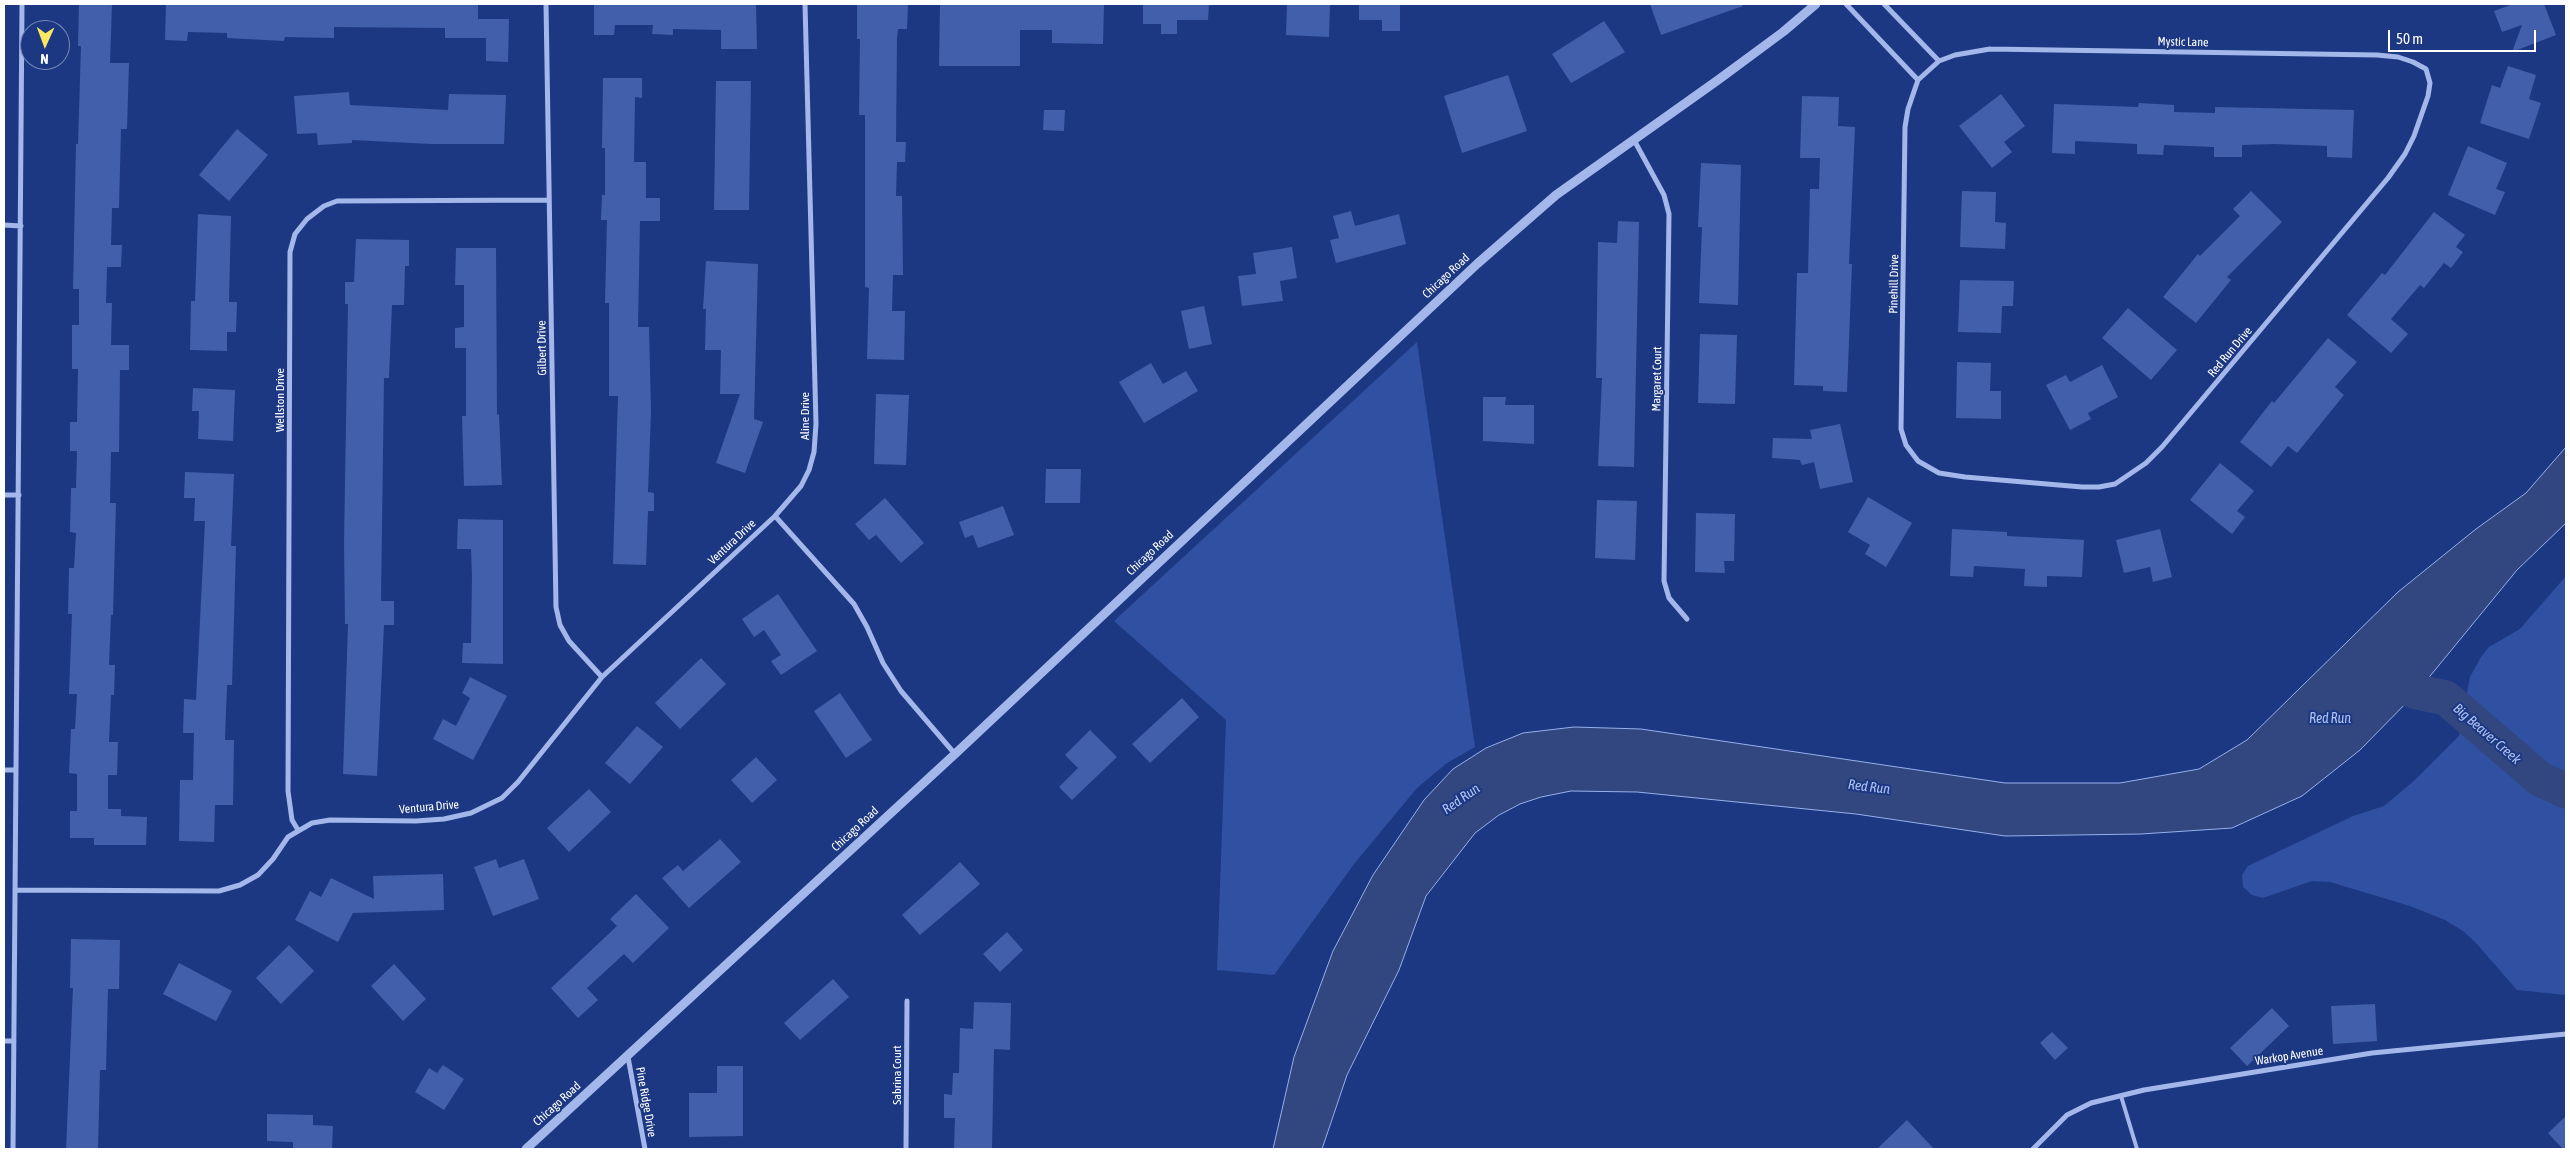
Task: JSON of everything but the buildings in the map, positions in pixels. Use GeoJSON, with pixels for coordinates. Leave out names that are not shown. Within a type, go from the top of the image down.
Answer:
{"type":"FeatureCollection","features":[{"type":"Feature","properties":{"kind":"street"},"geometry":{"type":"LineString","coordinates":[[13,1149],[17,890],[16,770],[22,4]]}},
{"type":"Feature","properties":{"kind":"street","name":"Gilbert Drive"},"geometry":{"type":"LineString","coordinates":[[546,4],[556,607],[560,626],[569,641],[602,677]]}},
{"type":"Feature","properties":{"kind":"street","name":"Aline Drive"},"geometry":{"type":"LineString","coordinates":[[775,516],[801,486],[809,470],[814,452],[816,424],[805,4]]}},
{"type":"Feature","properties":{"kind":"street","name":"Chicago Road"},"geometry":{"type":"LineString","coordinates":[[526,1149],[955,754],[1477,264],[1556,195],[1783,32],[1816,4]]}},
{"type":"Feature","properties":{"kind":"street"},"geometry":{"type":"LineString","coordinates":[[1846,4],[1918,80]]}},
{"type":"Feature","properties":{"kind":"street"},"geometry":{"type":"LineString","coordinates":[[1884,4],[1939,61]]}},
{"type":"Feature","properties":{"kind":"street","name":"Mystic Lane"},"geometry":{"type":"LineString","coordinates":[[1939,61],[1956,55],[1990,49],[2377,55],[2398,57],[2426,69]]}},
{"type":"Feature","properties":{"kind":"street","name":"Pinehill Drive"},"geometry":{"type":"LineString","coordinates":[[1939,61],[1918,80],[1908,109],[1905,127],[1901,429],[1906,445],[1918,461],[1939,473]]}},
{"type":"Feature","properties":{"kind":"street","name":"Red Run Drive"},"geometry":{"type":"LineString","coordinates":[[1939,473],[1965,477],[2099,487],[2115,484],[2146,464],[2332,247],[2405,154],[2428,96],[2430,83],[2426,69]]}},
{"type":"Feature","properties":{"kind":"street","name":"Margaret Court"},"geometry":{"type":"LineString","coordinates":[[1634,140],[1664,194],[1669,214],[1664,581],[1669,598],[1687,619]]}},
{"type":"Feature","properties":{"kind":"street","name":"Wellston Drive"},"geometry":{"type":"LineString","coordinates":[[298,830],[292,820],[288,792],[290,252],[295,234],[307,219],[324,206],[337,201],[548,200]]}},
{"type":"Feature","properties":{"kind":"street"},"geometry":{"type":"LineString","coordinates":[[4,226],[21,226]]}},
{"type":"Feature","properties":{"kind":"street"},"geometry":{"type":"LineString","coordinates":[[4,495],[19,495]]}},
{"type":"Feature","properties":{"kind":"street"},"geometry":{"type":"LineString","coordinates":[[775,516],[854,604],[867,627],[882,663],[901,691],[955,754]]}},
{"type":"Feature","properties":{"kind":"street","name":"Ventura Drive"},"geometry":{"type":"LineString","coordinates":[[17,890],[219,891],[240,885],[258,875],[273,859],[288,837],[312,824],[330,820],[444,818],[471,813],[494,802],[518,782],[602,677],[775,516]]}},
{"type":"Feature","properties":{"kind":"street"},"geometry":{"type":"LineString","coordinates":[[4,770],[16,770]]}},
{"type":"Feature","properties":{"kind":"street","name":"Sabrina Court"},"geometry":{"type":"LineString","coordinates":[[906,1149],[907,1001]]}},
{"type":"Feature","properties":{"kind":"street","name":"Warkop Avenue"},"geometry":{"type":"LineString","coordinates":[[2033,1149],[2067,1115],[2091,1103],[2121,1096],[2372,1052],[2566,1034]]}},
{"type":"Feature","properties":{"kind":"street"},"geometry":{"type":"LineString","coordinates":[[4,1041],[14,1041]]}},
{"type":"Feature","properties":{"kind":"street","name":"Pine Ridge Drive"},"geometry":{"type":"LineString","coordinates":[[628,1057],[645,1149]]}},
{"type":"Feature","properties":{"kind":"lane"},"geometry":{"type":"LineString","coordinates":[[2121,1096],[2137,1149]]}},
{"type":"Feature","properties":{"kind":"shaded area"},"geometry":{"type":"Polygon","coordinates":[[[1417,342],[1475,747],[1447,763],[1417,788],[1354,864],[1274,975],[1217,970],[1226,720],[1114,621],[1417,342]]]}},
{"type":"Feature","properties":{"kind":"shaded area"},"geometry":{"type":"Polygon","coordinates":[[[2566,576],[2566,995],[2517,990],[2463,931],[2445,920],[2410,906],[2330,882],[2312,881],[2263,898],[2252,895],[2243,887],[2242,875],[2248,866],[2353,816],[2384,806],[2416,779],[2459,736],[2470,677],[2481,657],[2489,647],[2520,629],[2566,576]]]}},
{"type":"Feature","properties":{"kind":"water","name":"Red Run"},"geometry":{"type":"Polygon","coordinates":[[[2566,447],[2566,523],[2517,570],[2417,692],[2360,750],[2302,796],[2232,828],[2141,834],[2005,836],[1856,814],[1637,792],[1571,791],[1541,797],[1520,804],[1499,815],[1475,833],[1426,896],[1399,970],[1347,1075],[1322,1149],[1273,1149],[1294,1057],[1333,951],[1373,875],[1424,800],[1453,769],[1486,748],[1523,733],[1574,727],[1641,729],[2005,783],[2120,783],[2199,769],[2247,740],[2398,592],[2476,529],[2526,493],[2566,447]]]}},
{"type":"Feature","properties":{"kind":"waterway","name":"Big Beaver Creek"},"geometry":{"type":"LineString","coordinates":[[2375,678],[2417,692],[2446,698],[2540,779],[2566,791]]}}]}
